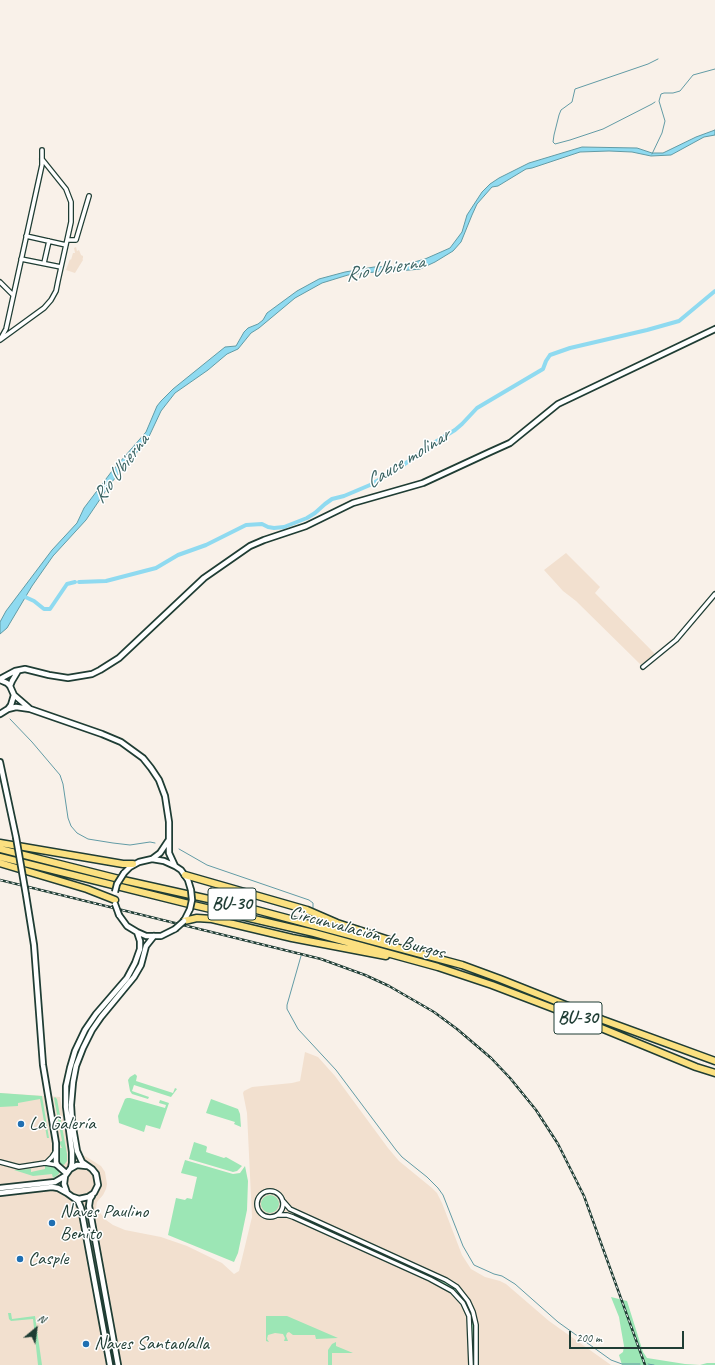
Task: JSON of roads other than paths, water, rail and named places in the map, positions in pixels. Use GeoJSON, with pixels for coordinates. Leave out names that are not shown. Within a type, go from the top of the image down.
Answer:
{"type":"FeatureCollection","features":[{"type":"Feature","properties":{"kind":"highway"},"geometry":{"type":"LineString","coordinates":[[0,843],[123,864],[134,864]]}},
{"type":"Feature","properties":{"kind":"highway","name":"Circunvalación de Burgos"},"geometry":{"type":"LineString","coordinates":[[0,849],[116,878],[248,908],[462,965],[715,1062]]}},
{"type":"Feature","properties":{"kind":"highway","name":"Circunvalación de Burgos"},"geometry":{"type":"LineString","coordinates":[[0,857],[189,904],[314,933],[438,967],[492,985],[555,1009],[680,1061],[715,1073]]}},
{"type":"Feature","properties":{"kind":"highway"},"geometry":{"type":"LineString","coordinates":[[0,863],[87,890],[115,902]]}},
{"type":"Feature","properties":{"kind":"highway"},"geometry":{"type":"LineString","coordinates":[[185,875],[307,910],[337,923],[446,958],[462,965]]}},
{"type":"Feature","properties":{"kind":"highway"},"geometry":{"type":"LineString","coordinates":[[184,921],[197,918],[212,919],[292,938],[438,967]]}},
{"type":"Feature","properties":{"kind":"main road"},"geometry":{"type":"LineString","coordinates":[[0,679],[18,671],[29,670],[68,678],[92,674],[119,658],[204,578],[254,544],[306,526],[353,503],[423,482],[510,443],[558,404],[715,329]]}},
{"type":"Feature","properties":{"kind":"main road"},"geometry":{"type":"LineString","coordinates":[[10,686],[18,671]]}},
{"type":"Feature","properties":{"kind":"main road"},"geometry":{"type":"LineString","coordinates":[[0,679],[10,686],[14,695],[30,708]]}},
{"type":"Feature","properties":{"kind":"main road"},"geometry":{"type":"LineString","coordinates":[[0,714],[12,705],[14,695]]}},
{"type":"Feature","properties":{"kind":"main road"},"geometry":{"type":"LineString","coordinates":[[8,709],[16,707],[30,708],[115,740],[134,751],[142,758],[159,780],[165,796],[168,808],[169,853],[175,866]]}},
{"type":"Feature","properties":{"kind":"main road"},"geometry":{"type":"LineString","coordinates":[[0,762],[16,837],[36,961],[39,1024],[43,1065],[56,1143],[56,1159],[57,1165],[65,1174],[64,1184],[67,1193]]}},
{"type":"Feature","properties":{"kind":"main road"},"geometry":{"type":"LineString","coordinates":[[152,859],[160,853],[169,838]]}},
{"type":"Feature","properties":{"kind":"main road"},"geometry":{"type":"LineString","coordinates":[[152,859],[164,861],[175,866],[185,875],[191,890],[192,900],[190,909],[184,921],[175,929],[167,934],[146,936],[127,926],[119,915],[115,902],[115,892],[117,884],[124,873],[134,864],[152,859]]}},
{"type":"Feature","properties":{"kind":"main road"},"geometry":{"type":"LineString","coordinates":[[71,1168],[72,1157],[66,1107],[66,1086],[70,1068],[75,1051],[85,1030],[99,1010],[127,978],[135,963],[140,949],[140,941],[137,932]]}},
{"type":"Feature","properties":{"kind":"main road"},"geometry":{"type":"LineString","coordinates":[[118,1365],[89,1206],[90,1199],[96,1191],[98,1185],[96,1174],[82,1162],[78,1156],[72,1122],[72,1092],[76,1066],[92,1030],[134,977],[141,965],[148,942],[154,936]]}},
{"type":"Feature","properties":{"kind":"main road"},"geometry":{"type":"LineString","coordinates":[[0,1188],[55,1182],[71,1168],[77,1165],[86,1166]]}},
{"type":"Feature","properties":{"kind":"main road"},"geometry":{"type":"LineString","coordinates":[[0,1193],[52,1187],[58,1188],[67,1193],[80,1204],[110,1365]]}},
{"type":"Feature","properties":{"kind":"main road"},"geometry":{"type":"LineString","coordinates":[[73,1197],[79,1199],[85,1198],[91,1196],[96,1191]]}},
{"type":"Feature","properties":{"kind":"street"},"geometry":{"type":"LineString","coordinates":[[0,339],[6,328],[41,170],[42,150]]}},
{"type":"Feature","properties":{"kind":"street"},"geometry":{"type":"LineString","coordinates":[[0,339],[44,308],[51,300],[56,291],[62,267],[71,222],[71,202],[66,189],[42,159]]}},
{"type":"Feature","properties":{"kind":"street"},"geometry":{"type":"LineString","coordinates":[[67,240],[76,240],[89,196]]}},
{"type":"Feature","properties":{"kind":"street"},"geometry":{"type":"LineString","coordinates":[[26,236],[66,245]]}},
{"type":"Feature","properties":{"kind":"street"},"geometry":{"type":"LineString","coordinates":[[44,263],[49,241]]}},
{"type":"Feature","properties":{"kind":"street"},"geometry":{"type":"LineString","coordinates":[[21,259],[62,267]]}},
{"type":"Feature","properties":{"kind":"street"},"geometry":{"type":"LineString","coordinates":[[0,282],[13,295]]}},
{"type":"Feature","properties":{"kind":"street"},"geometry":{"type":"LineString","coordinates":[[643,667],[676,640],[715,594]]}},
{"type":"Feature","properties":{"kind":"street"},"geometry":{"type":"LineString","coordinates":[[45,1163],[52,1157],[56,1150]]}},
{"type":"Feature","properties":{"kind":"street"},"geometry":{"type":"LineString","coordinates":[[0,1162],[19,1167],[45,1163],[57,1165]]}},
{"type":"Feature","properties":{"kind":"street"},"geometry":{"type":"LineString","coordinates":[[471,1365],[469,1316],[463,1303],[452,1291],[430,1279],[293,1217],[287,1215],[266,1217],[260,1213],[257,1206],[258,1198],[264,1192],[272,1191],[279,1194],[290,1209],[446,1280],[457,1287],[468,1301],[473,1312],[476,1325],[476,1365]]}},
{"type":"Feature","properties":{"kind":"street"},"geometry":{"type":"LineString","coordinates":[[277,1215],[282,1210],[283,1201]]}},
{"type":"Feature","properties":{"kind":"water","name":"Río Ubierna"},"geometry":{"type":"Polygon","coordinates":[[[715,130],[715,135],[704,137],[671,155],[651,156],[632,152],[609,151],[580,152],[526,169],[498,186],[492,187],[477,204],[461,242],[453,251],[435,262],[420,269],[348,275],[322,283],[295,298],[251,333],[238,349],[227,354],[208,370],[175,393],[161,411],[145,445],[138,451],[111,483],[86,520],[53,556],[32,586],[7,628],[0,634],[0,622],[6,611],[52,550],[77,523],[84,508],[112,471],[146,432],[157,406],[161,401],[173,389],[225,347],[236,346],[248,328],[258,324],[263,320],[267,313],[297,291],[319,279],[345,272],[374,267],[400,266],[425,259],[450,248],[462,232],[467,215],[482,192],[499,178],[529,163],[582,147],[637,148],[652,153],[663,153],[696,137],[715,130]]]}},
{"type":"Feature","properties":{"kind":"waterway"},"geometry":{"type":"LineString","coordinates":[[655,102],[603,129],[555,144],[553,142],[561,110],[572,102],[575,89],[648,64],[658,59]]}},
{"type":"Feature","properties":{"kind":"waterway"},"geometry":{"type":"LineString","coordinates":[[652,154],[662,133],[665,121],[659,101],[661,94],[680,91],[693,75],[715,69]]}},
{"type":"Feature","properties":{"kind":"waterway","name":"Cauce molinar"},"geometry":{"type":"LineString","coordinates":[[79,582],[106,581],[156,568],[178,555],[206,545],[246,525],[262,524],[274,528],[284,527],[307,518],[332,499],[344,496],[370,485],[399,468],[455,430],[477,408],[543,369],[550,355],[570,348],[679,321],[715,291]]}},
{"type":"Feature","properties":{"kind":"waterway","name":"Cauce molinar"},"geometry":{"type":"LineString","coordinates":[[23,596],[34,601],[44,609],[50,609],[67,584],[75,582]]}},
{"type":"Feature","properties":{"kind":"waterway"},"geometry":{"type":"LineString","coordinates":[[10,719],[60,775],[63,784],[68,818],[71,826],[77,833],[88,839],[113,843],[130,845],[150,842],[155,843]]}},
{"type":"Feature","properties":{"kind":"waterway"},"geometry":{"type":"LineString","coordinates":[[179,849],[207,865],[309,900],[313,903],[313,908]]}},
{"type":"Feature","properties":{"kind":"waterway"},"geometry":{"type":"LineString","coordinates":[[301,956],[287,1005],[287,1009],[298,1029],[336,1070],[402,1157],[438,1188],[443,1195],[463,1246],[474,1265],[502,1276],[515,1284],[558,1322],[611,1360],[622,1364],[640,1364]]}},
{"type":"Feature","properties":{"kind":"waterway"},"geometry":{"type":"LineString","coordinates":[[648,1364],[654,1365]]}},
{"type":"Feature","properties":{"kind":"railway"},"geometry":{"type":"LineString","coordinates":[[0,880],[321,959],[365,975],[389,986],[434,1012],[457,1029],[491,1058],[510,1078],[536,1110],[558,1144],[584,1196],[645,1365]]}},
{"type":"Feature","properties":{"kind":"place","name":"La Galería"},"geometry":{"type":"Point","coordinates":[21,1124]}},
{"type":"Feature","properties":{"kind":"place","name":"Naves Paulino Benito"},"geometry":{"type":"Point","coordinates":[52,1223]}},
{"type":"Feature","properties":{"kind":"place","name":"Casple"},"geometry":{"type":"Point","coordinates":[20,1259]}},
{"type":"Feature","properties":{"kind":"place","name":"Naves Santaolalla"},"geometry":{"type":"Point","coordinates":[86,1344]}}]}
